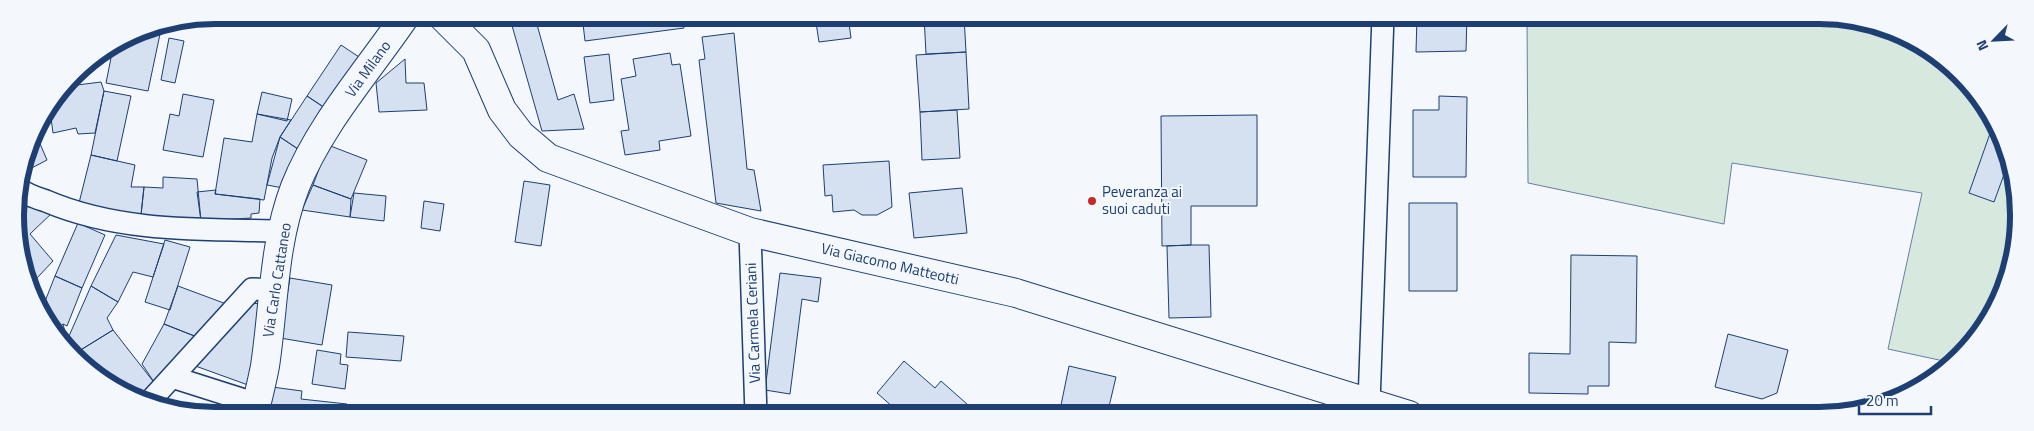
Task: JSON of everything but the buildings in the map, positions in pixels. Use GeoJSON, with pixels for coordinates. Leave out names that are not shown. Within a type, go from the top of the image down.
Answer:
{"type":"FeatureCollection","features":[{"type":"Feature","properties":{"kind":"street","name":"Via Milano"},"geometry":{"type":"LineString","coordinates":[[329,123],[400,24]]}},
{"type":"Feature","properties":{"kind":"street","name":"Via Giacomo Matteotti"},"geometry":{"type":"LineString","coordinates":[[449,24],[476,50],[502,110],[521,135],[548,158],[750,232],[1016,293],[1382,407]]}},
{"type":"Feature","properties":{"kind":"street"},"geometry":{"type":"LineString","coordinates":[[1369,403],[1383,24]]}},
{"type":"Feature","properties":{"kind":"street","name":"Via Carlo Cattaneo"},"geometry":{"type":"LineString","coordinates":[[256,407],[283,231],[295,188],[310,155],[329,123]]}},
{"type":"Feature","properties":{"kind":"street"},"geometry":{"type":"LineString","coordinates":[[25,191],[54,205],[102,221],[182,230],[283,231]]}},
{"type":"Feature","properties":{"kind":"street","name":"Via Carmela Ceriani"},"geometry":{"type":"LineString","coordinates":[[750,232],[756,407]]}},
{"type":"Feature","properties":{"kind":"street"},"geometry":{"type":"LineString","coordinates":[[154,397],[252,289],[274,290]]}},
{"type":"Feature","properties":{"kind":"street"},"geometry":{"type":"LineString","coordinates":[[172,377],[251,407]]}},
{"type":"Feature","properties":{"kind":"shaded area"},"geometry":{"type":"Polygon","coordinates":[[[1527,24],[1844,25],[1892,38],[1914,49],[1945,71],[1971,99],[1985,120],[1996,142],[2004,166],[2010,203],[2009,241],[1996,289],[1985,311],[1963,342],[1944,361],[1888,349],[1922,193],[1732,163],[1724,224],[1528,183],[1527,24]]]}},
{"type":"Feature","properties":{"kind":"place","name":"Peveranza ai suoi caduti"},"geometry":{"type":"Point","coordinates":[1092,201]}}]}
